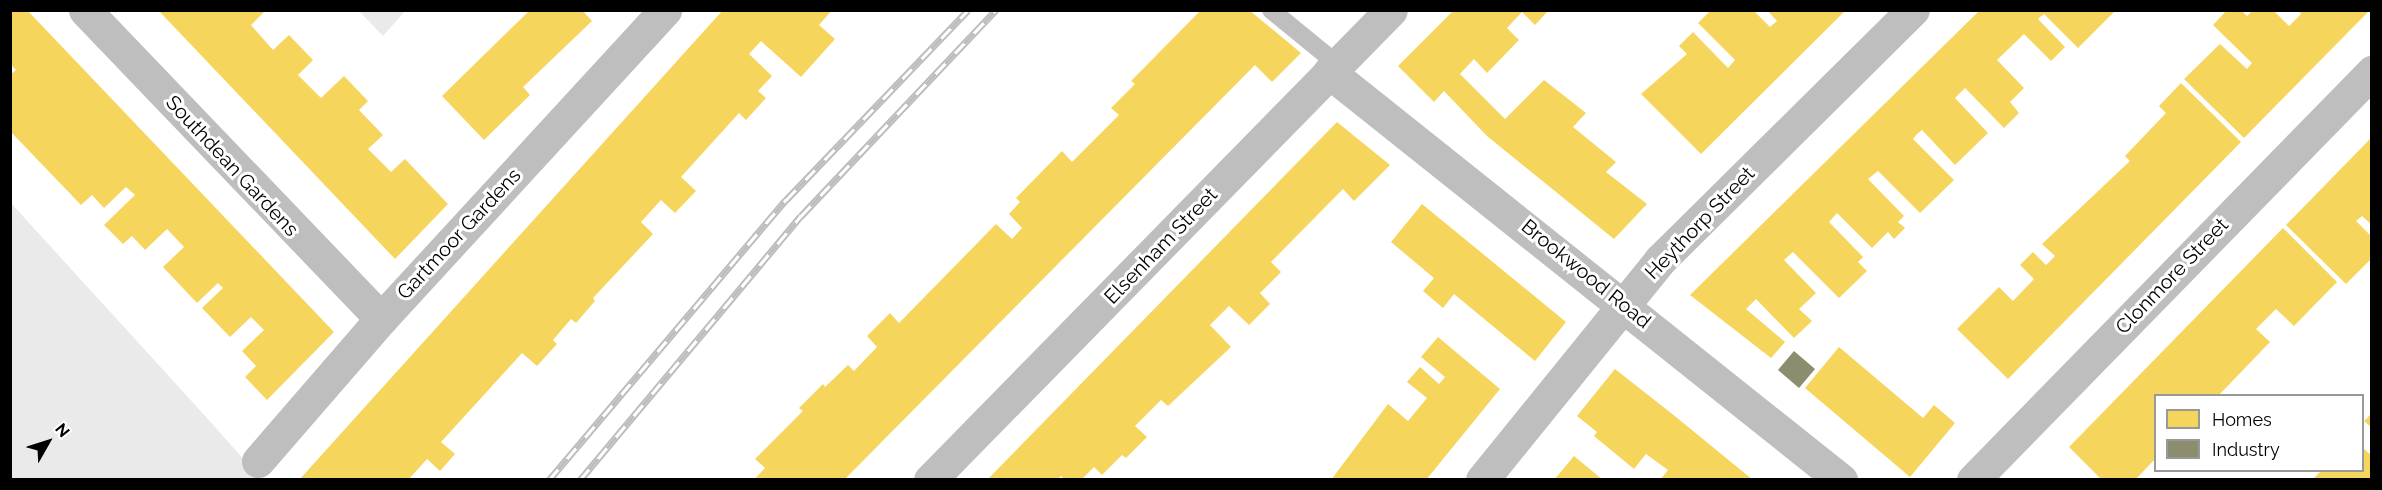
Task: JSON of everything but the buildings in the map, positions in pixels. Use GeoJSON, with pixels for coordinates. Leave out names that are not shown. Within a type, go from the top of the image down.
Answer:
{"type":"FeatureCollection","features":[{"type":"Feature","properties":{"kind":"street","name":"Southdean Gardens"},"geometry":{"type":"LineString","coordinates":[[85,10],[381,319]]}},
{"type":"Feature","properties":{"kind":"street","name":"Gartmoor Gardens"},"geometry":{"type":"LineString","coordinates":[[258,461],[381,319],[665,10]]}},
{"type":"Feature","properties":{"kind":"street","name":"Elsenham Street"},"geometry":{"type":"LineString","coordinates":[[930,480],[1391,10]]}},
{"type":"Feature","properties":{"kind":"street","name":"Heythorp Street"},"geometry":{"type":"LineString","coordinates":[[1482,480],[1660,260],[1913,10]]}},
{"type":"Feature","properties":{"kind":"street","name":"Brookwood Road"},"geometry":{"type":"LineString","coordinates":[[1333,68],[1841,480]]}},
{"type":"Feature","properties":{"kind":"street","name":"Clonmore Street"},"geometry":{"type":"LineString","coordinates":[[1973,480],[2372,72]]}},
{"type":"Feature","properties":{"kind":"lane"},"geometry":{"type":"LineString","coordinates":[[1271,10],[1333,68]]}},
{"type":"Feature","properties":{"kind":"shaded area"},"geometry":{"type":"Polygon","coordinates":[[[359,11],[405,11],[383,36],[359,11]]]}},
{"type":"Feature","properties":{"kind":"shaded area"},"geometry":{"type":"Polygon","coordinates":[[[10,202],[207,418],[261,479],[11,479],[10,202]]]}},
{"type":"Feature","properties":{"kind":"railway"},"geometry":{"type":"LineString","coordinates":[[549,480],[786,200],[968,10]]}},
{"type":"Feature","properties":{"kind":"railway"},"geometry":{"type":"LineString","coordinates":[[580,480],[801,216],[996,10]]}}]}
